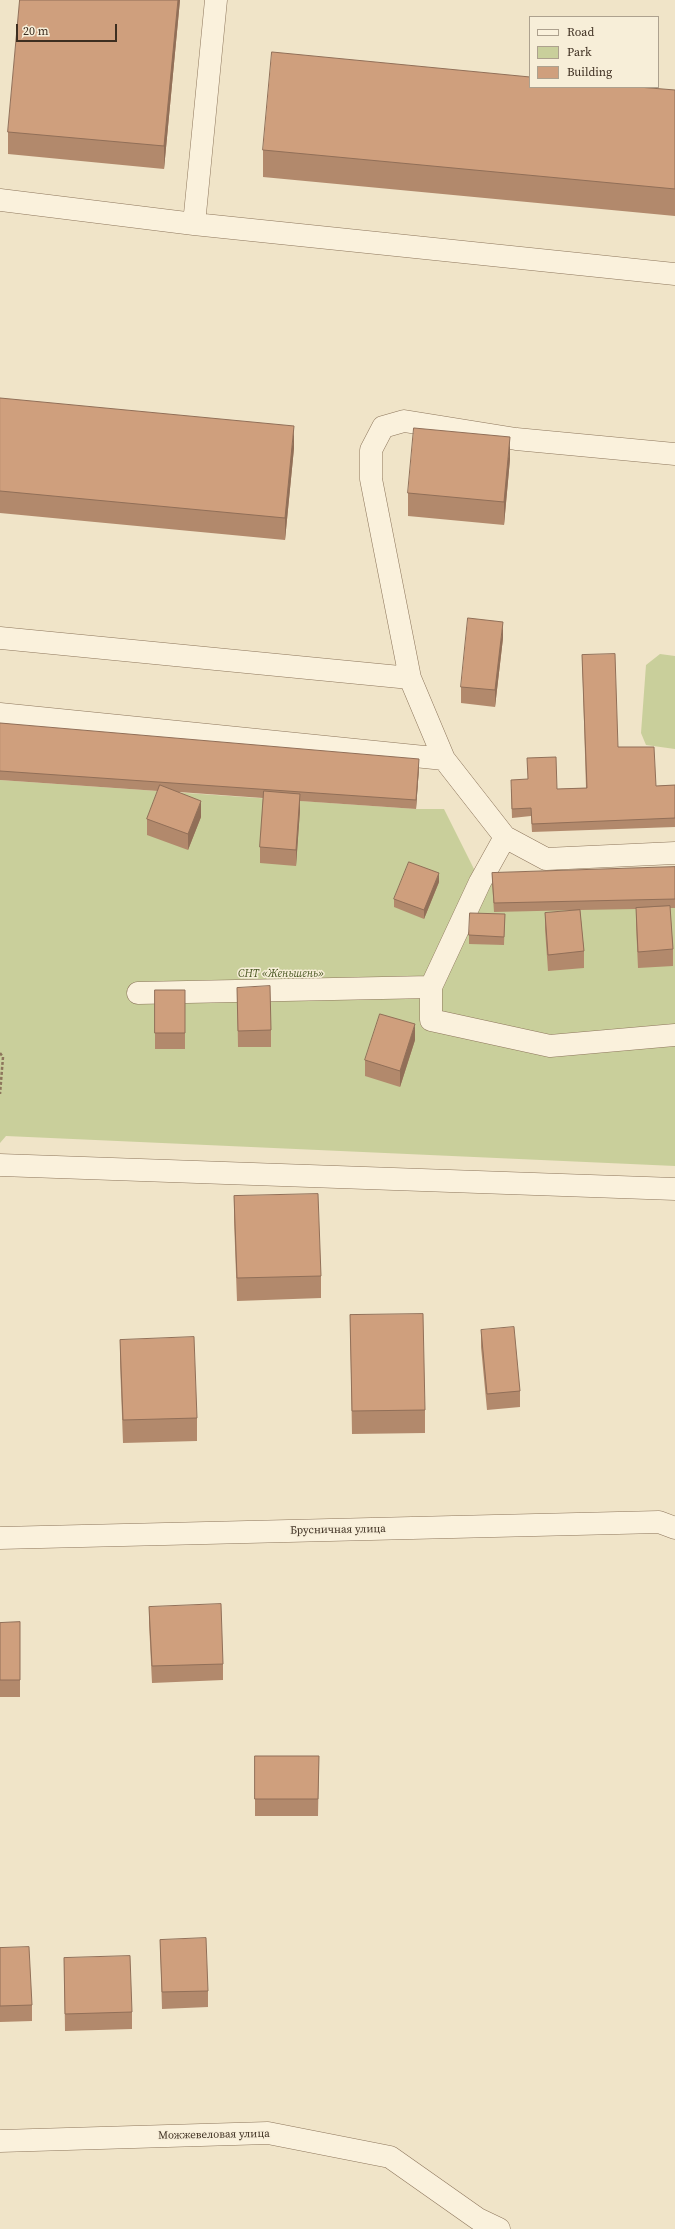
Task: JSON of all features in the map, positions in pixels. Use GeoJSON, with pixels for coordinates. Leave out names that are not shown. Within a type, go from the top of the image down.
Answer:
{"type":"FeatureCollection","features":[{"type":"Feature","properties":{"kind":"street"},"geometry":{"type":"LineString","coordinates":[[194,224],[216,0]]}},
{"type":"Feature","properties":{"kind":"street"},"geometry":{"type":"LineString","coordinates":[[0,200],[194,224],[675,274]]}},
{"type":"Feature","properties":{"kind":"street"},"geometry":{"type":"LineString","coordinates":[[675,454],[516,439],[404,421],[383,427],[371,450],[371,479],[410,678],[444,759],[505,837],[546,859],[675,853]]}},
{"type":"Feature","properties":{"kind":"street"},"geometry":{"type":"LineString","coordinates":[[0,638],[410,678]]}},
{"type":"Feature","properties":{"kind":"street"},"geometry":{"type":"LineString","coordinates":[[0,714],[444,759]]}},
{"type":"Feature","properties":{"kind":"street"},"geometry":{"type":"LineString","coordinates":[[505,837],[480,882],[432,987],[431,1020],[550,1046],[675,1035]]}},
{"type":"Feature","properties":{"kind":"street"},"geometry":{"type":"LineString","coordinates":[[138,993],[432,987]]}},
{"type":"Feature","properties":{"kind":"street"},"geometry":{"type":"LineString","coordinates":[[0,1165],[675,1189]]}},
{"type":"Feature","properties":{"kind":"street","name":"Брусничная улица"},"geometry":{"type":"LineString","coordinates":[[0,1538],[659,1522],[675,1528]]}},
{"type":"Feature","properties":{"kind":"street","name":"Можжевеловая улица"},"geometry":{"type":"LineString","coordinates":[[0,2141],[268,2133],[390,2157],[476,2224],[499,2229]]}},
{"type":"Feature","properties":{"kind":"path"},"geometry":{"type":"LineString","coordinates":[[0,1052],[3,1057],[0,1094]]}},
{"type":"Feature","properties":{"kind":"green space"},"geometry":{"type":"Polygon","coordinates":[[[660,654],[675,656],[675,749],[646,745],[641,733],[646,665],[660,654]]]}},
{"type":"Feature","properties":{"kind":"green space","name":"СНТ «Женьшень»"},"geometry":{"type":"Polygon","coordinates":[[[0,780],[416,809],[444,809],[480,881],[675,908],[675,1166],[6,1136],[0,1143],[0,780]]]}},
{"type":"Feature","properties":{"kind":"building"},"geometry":{"type":"Polygon","coordinates":[[[20,0],[178,0],[164,146],[8,132],[20,0]]]}},
{"type":"Feature","properties":{"kind":"building"},"geometry":{"type":"Polygon","coordinates":[[[272,52],[529,77],[529,88],[650,88],[675,90],[675,189],[263,150],[272,52]]]}},
{"type":"Feature","properties":{"kind":"building"},"geometry":{"type":"Polygon","coordinates":[[[0,398],[294,426],[285,518],[0,491],[0,398]]]}},
{"type":"Feature","properties":{"kind":"building"},"geometry":{"type":"Polygon","coordinates":[[[414,428],[510,437],[504,502],[408,493],[414,428]]]}},
{"type":"Feature","properties":{"kind":"building"},"geometry":{"type":"Polygon","coordinates":[[[468,618],[503,622],[495,690],[461,687],[468,618]]]}},
{"type":"Feature","properties":{"kind":"building"},"geometry":{"type":"Polygon","coordinates":[[[615,654],[618,747],[654,747],[656,786],[675,785],[675,818],[532,824],[531,808],[512,809],[511,780],[528,779],[527,758],[556,757],[557,789],[587,788],[582,655],[615,654]]]}},
{"type":"Feature","properties":{"kind":"building"},"geometry":{"type":"Polygon","coordinates":[[[0,723],[419,759],[416,800],[0,771],[0,723]]]}},
{"type":"Feature","properties":{"kind":"building"},"geometry":{"type":"Polygon","coordinates":[[[160,785],[201,801],[188,834],[147,819],[160,785]]]}},
{"type":"Feature","properties":{"kind":"building"},"geometry":{"type":"Polygon","coordinates":[[[264,791],[300,794],[296,850],[260,847],[264,791]]]}},
{"type":"Feature","properties":{"kind":"building"},"geometry":{"type":"Polygon","coordinates":[[[409,862],[439,873],[424,910],[394,899],[409,862]]]}},
{"type":"Feature","properties":{"kind":"building"},"geometry":{"type":"Polygon","coordinates":[[[675,867],[675,899],[494,903],[492,873],[675,867]]]}},
{"type":"Feature","properties":{"kind":"building"},"geometry":{"type":"Polygon","coordinates":[[[670,906],[673,949],[638,952],[636,908],[670,906]]]}},
{"type":"Feature","properties":{"kind":"building"},"geometry":{"type":"Polygon","coordinates":[[[580,910],[584,951],[548,955],[545,913],[580,910]]]}},
{"type":"Feature","properties":{"kind":"building"},"geometry":{"type":"Polygon","coordinates":[[[470,913],[505,914],[504,937],[469,935],[470,913]]]}},
{"type":"Feature","properties":{"kind":"building"},"geometry":{"type":"Polygon","coordinates":[[[270,986],[271,1030],[238,1031],[237,988],[270,986]]]}},
{"type":"Feature","properties":{"kind":"building"},"geometry":{"type":"Polygon","coordinates":[[[155,990],[185,990],[185,1033],[155,1033],[155,990]]]}},
{"type":"Feature","properties":{"kind":"building"},"geometry":{"type":"Polygon","coordinates":[[[380,1014],[415,1024],[400,1071],[365,1060],[380,1014]]]}},
{"type":"Feature","properties":{"kind":"building"},"geometry":{"type":"Polygon","coordinates":[[[318,1194],[321,1276],[237,1278],[234,1196],[318,1194]]]}},
{"type":"Feature","properties":{"kind":"building"},"geometry":{"type":"Polygon","coordinates":[[[423,1314],[425,1410],[352,1411],[350,1315],[423,1314]]]}},
{"type":"Feature","properties":{"kind":"building"},"geometry":{"type":"Polygon","coordinates":[[[514,1327],[520,1391],[487,1394],[481,1330],[514,1327]]]}},
{"type":"Feature","properties":{"kind":"building"},"geometry":{"type":"Polygon","coordinates":[[[194,1337],[197,1418],[123,1420],[120,1340],[194,1337]]]}},
{"type":"Feature","properties":{"kind":"building"},"geometry":{"type":"Polygon","coordinates":[[[221,1604],[223,1664],[152,1666],[149,1607],[221,1604]]]}},
{"type":"Feature","properties":{"kind":"building"},"geometry":{"type":"Polygon","coordinates":[[[20,1622],[20,1680],[0,1680],[0,1623],[20,1622]]]}},
{"type":"Feature","properties":{"kind":"building"},"geometry":{"type":"Polygon","coordinates":[[[255,1756],[319,1756],[318,1799],[255,1799],[255,1756]]]}},
{"type":"Feature","properties":{"kind":"building"},"geometry":{"type":"Polygon","coordinates":[[[206,1938],[208,1991],[162,1992],[160,1940],[206,1938]]]}},
{"type":"Feature","properties":{"kind":"building"},"geometry":{"type":"Polygon","coordinates":[[[29,1947],[32,2005],[0,2006],[0,1948],[29,1947]]]}},
{"type":"Feature","properties":{"kind":"building"},"geometry":{"type":"Polygon","coordinates":[[[130,1956],[132,2012],[65,2014],[64,1958],[130,1956]]]}}]}
